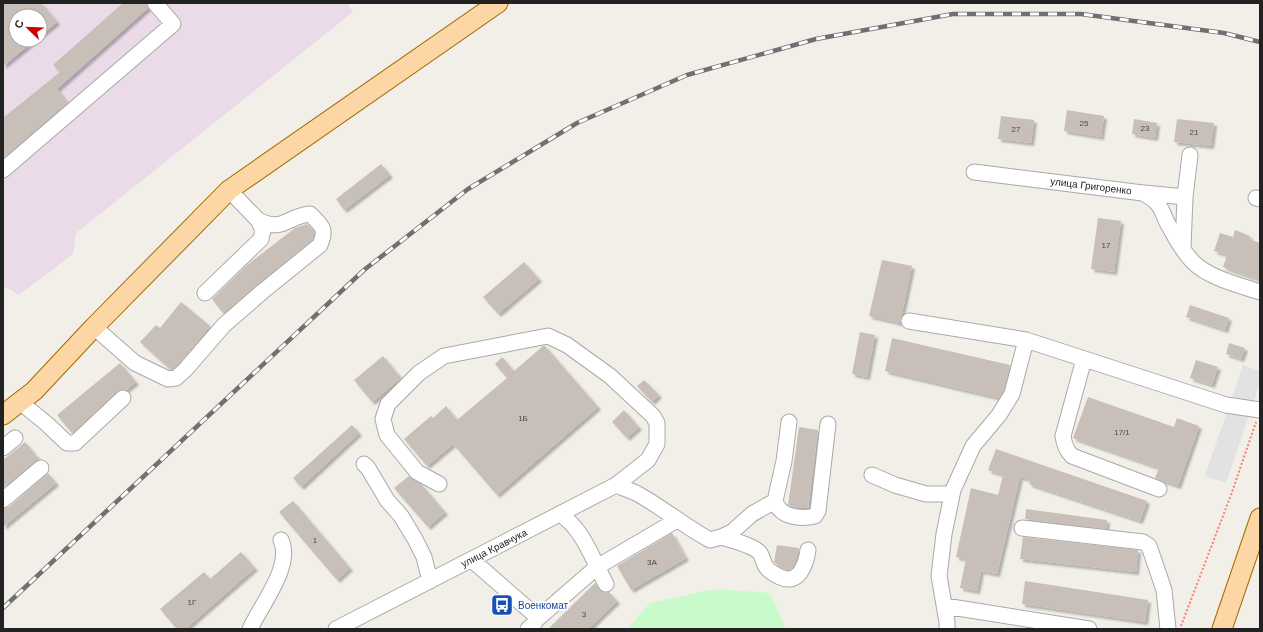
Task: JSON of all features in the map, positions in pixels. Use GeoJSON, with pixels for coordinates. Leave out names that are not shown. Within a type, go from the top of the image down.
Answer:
{"type":"FeatureCollection","features":[{"type":"Feature","properties":{"kind":"main road"},"geometry":{"type":"LineString","coordinates":[[3,414],[34,391],[94,327],[229,190],[498,3]]}},
{"type":"Feature","properties":{"kind":"main road"},"geometry":{"type":"LineString","coordinates":[[1222,629],[1260,518]]}},
{"type":"Feature","properties":{"kind":"lane"},"geometry":{"type":"LineString","coordinates":[[3,170],[173,24],[155,3]]}},
{"type":"Feature","properties":{"kind":"lane"},"geometry":{"type":"LineString","coordinates":[[1183,248],[1190,155]]}},
{"type":"Feature","properties":{"kind":"lane","name":"улица Григоренко"},"geometry":{"type":"LineString","coordinates":[[974,172],[1143,193],[1155,201],[1183,248],[1192,261],[1201,269],[1210,274],[1260,292]]}},
{"type":"Feature","properties":{"kind":"lane"},"geometry":{"type":"LineString","coordinates":[[205,293],[261,239],[263,230],[258,220],[229,190]]}},
{"type":"Feature","properties":{"kind":"lane"},"geometry":{"type":"LineString","coordinates":[[1143,193],[1186,196]]}},
{"type":"Feature","properties":{"kind":"lane"},"geometry":{"type":"LineString","coordinates":[[94,327],[135,363],[168,379],[176,378],[185,370],[224,325],[320,245],[324,235],[321,225],[310,214],[302,215],[280,225],[268,225],[258,220]]}},
{"type":"Feature","properties":{"kind":"lane"},"geometry":{"type":"LineString","coordinates":[[909,322],[1026,340],[1226,405],[1260,410]]}},
{"type":"Feature","properties":{"kind":"lane","name":"улица Кравчука"},"geometry":{"type":"LineString","coordinates":[[337,629],[616,485],[648,460],[657,444],[657,423],[653,416],[610,376],[567,345],[548,336],[444,356],[419,373],[388,404],[383,419],[387,435],[417,472],[439,484]]}},
{"type":"Feature","properties":{"kind":"lane"},"geometry":{"type":"LineString","coordinates":[[947,629],[945,606],[939,576],[944,534],[952,494],[973,446],[999,415],[1012,394],[1026,340]]}},
{"type":"Feature","properties":{"kind":"lane"},"geometry":{"type":"LineString","coordinates":[[1084,359],[1063,436],[1064,445],[1068,452],[1072,456],[1159,489]]}},
{"type":"Feature","properties":{"kind":"lane"},"geometry":{"type":"LineString","coordinates":[[20,402],[67,443],[75,443],[123,398]]}},
{"type":"Feature","properties":{"kind":"lane"},"geometry":{"type":"LineString","coordinates":[[789,422],[776,504],[789,516],[804,518],[815,516],[818,511],[828,424]]}},
{"type":"Feature","properties":{"kind":"lane"},"geometry":{"type":"LineString","coordinates":[[3,448],[15,438]]}},
{"type":"Feature","properties":{"kind":"lane"},"geometry":{"type":"LineString","coordinates":[[364,464],[368,468],[387,500],[401,516],[415,539],[424,557],[430,581]]}},
{"type":"Feature","properties":{"kind":"lane"},"geometry":{"type":"LineString","coordinates":[[3,500],[41,468]]}},
{"type":"Feature","properties":{"kind":"lane"},"geometry":{"type":"LineString","coordinates":[[872,474],[895,485],[926,494],[952,494]]}},
{"type":"Feature","properties":{"kind":"lane"},"geometry":{"type":"LineString","coordinates":[[616,485],[636,493],[691,530],[710,540],[732,532],[752,514],[776,501]]}},
{"type":"Feature","properties":{"kind":"lane"},"geometry":{"type":"LineString","coordinates":[[560,514],[582,535],[606,584]]}},
{"type":"Feature","properties":{"kind":"lane"},"geometry":{"type":"LineString","coordinates":[[532,625],[597,567],[678,520]]}},
{"type":"Feature","properties":{"kind":"lane"},"geometry":{"type":"LineString","coordinates":[[1022,528],[1143,542],[1149,546],[1164,590],[1168,629]]}},
{"type":"Feature","properties":{"kind":"lane"},"geometry":{"type":"LineString","coordinates":[[721,537],[760,552],[767,568],[774,574],[783,578],[791,578],[800,574],[806,563],[808,550]]}},
{"type":"Feature","properties":{"kind":"lane"},"geometry":{"type":"LineString","coordinates":[[250,629],[281,571],[284,547],[281,540]]}},
{"type":"Feature","properties":{"kind":"lane"},"geometry":{"type":"LineString","coordinates":[[472,560],[535,615],[532,625]]}},
{"type":"Feature","properties":{"kind":"lane"},"geometry":{"type":"LineString","coordinates":[[945,606],[1089,629]]}},
{"type":"Feature","properties":{"kind":"path"},"geometry":{"type":"LineString","coordinates":[[1180,629],[1231,495],[1260,410]]}},
{"type":"Feature","properties":{"kind":"shaded area"},"geometry":{"type":"Polygon","coordinates":[[[3,3],[347,3],[353,12],[76,233],[73,254],[19,295],[6,287],[3,289],[3,3]]]}},
{"type":"Feature","properties":{"kind":"shaded area"},"geometry":{"type":"Polygon","coordinates":[[[1243,365],[1260,371],[1260,383],[1226,483],[1205,476],[1243,365]]]}},
{"type":"Feature","properties":{"kind":"green space"},"geometry":{"type":"Polygon","coordinates":[[[714,589],[770,593],[786,629],[627,629],[650,603],[714,589]]]}},
{"type":"Feature","properties":{"kind":"building"},"geometry":{"type":"Polygon","coordinates":[[[3,3],[41,3],[45,8],[8,8],[8,48],[25,48],[3,66],[3,3]]]}},
{"type":"Feature","properties":{"kind":"building"},"geometry":{"type":"Polygon","coordinates":[[[123,3],[146,3],[148,8],[57,89],[68,103],[3,158],[3,118],[60,72],[53,65],[123,3]]]}},
{"type":"Feature","properties":{"kind":"building"},"geometry":{"type":"Polygon","coordinates":[[[48,11],[57,22],[48,29],[48,11]]]}},
{"type":"Feature","properties":{"kind":"building"},"geometry":{"type":"Polygon","coordinates":[[[1067,110],[1104,116],[1101,137],[1064,131],[1067,110]]]}},
{"type":"Feature","properties":{"kind":"building"},"geometry":{"type":"Polygon","coordinates":[[[1001,116],[1034,120],[1031,143],[998,139],[1001,116]]]}},
{"type":"Feature","properties":{"kind":"building"},"geometry":{"type":"Polygon","coordinates":[[[1134,119],[1157,123],[1155,138],[1132,134],[1134,119]]]}},
{"type":"Feature","properties":{"kind":"building"},"geometry":{"type":"Polygon","coordinates":[[[1177,119],[1214,123],[1211,146],[1174,142],[1177,119]]]}},
{"type":"Feature","properties":{"kind":"building"},"geometry":{"type":"Polygon","coordinates":[[[381,164],[390,175],[344,210],[336,199],[381,164]]]}},
{"type":"Feature","properties":{"kind":"building"},"geometry":{"type":"Polygon","coordinates":[[[1098,218],[1121,221],[1114,272],[1091,269],[1098,218]]]}},
{"type":"Feature","properties":{"kind":"building"},"geometry":{"type":"Polygon","coordinates":[[[307,224],[314,231],[312,240],[223,313],[212,299],[247,265],[295,228],[307,224]]]}},
{"type":"Feature","properties":{"kind":"building"},"geometry":{"type":"Polygon","coordinates":[[[1235,230],[1250,236],[1249,239],[1260,243],[1260,280],[1223,267],[1227,255],[1214,251],[1220,233],[1233,237],[1235,230]]]}},
{"type":"Feature","properties":{"kind":"building"},"geometry":{"type":"Polygon","coordinates":[[[882,260],[912,266],[900,323],[869,316],[882,260]]]}},
{"type":"Feature","properties":{"kind":"building"},"geometry":{"type":"Polygon","coordinates":[[[524,262],[539,279],[498,314],[483,297],[524,262]]]}},
{"type":"Feature","properties":{"kind":"building"},"geometry":{"type":"Polygon","coordinates":[[[181,302],[210,326],[179,364],[171,370],[140,342],[156,325],[160,328],[181,302]]]}},
{"type":"Feature","properties":{"kind":"building"},"geometry":{"type":"Polygon","coordinates":[[[1190,305],[1229,318],[1225,330],[1186,317],[1190,305]]]}},
{"type":"Feature","properties":{"kind":"building"},"geometry":{"type":"Polygon","coordinates":[[[860,332],[875,335],[867,377],[852,374],[860,332]]]}},
{"type":"Feature","properties":{"kind":"building"},"geometry":{"type":"Polygon","coordinates":[[[892,338],[1010,365],[1004,390],[999,398],[885,371],[892,338]]]}},
{"type":"Feature","properties":{"kind":"building"},"geometry":{"type":"Polygon","coordinates":[[[1229,343],[1245,348],[1241,359],[1226,354],[1229,343]]]}},
{"type":"Feature","properties":{"kind":"building"},"geometry":{"type":"Polygon","coordinates":[[[543,346],[545,346],[598,407],[497,495],[453,444],[427,466],[404,439],[431,416],[433,418],[446,406],[457,420],[507,378],[495,364],[502,357],[514,371],[543,346]]]}},
{"type":"Feature","properties":{"kind":"building"},"geometry":{"type":"Polygon","coordinates":[[[383,356],[401,378],[372,402],[354,380],[383,356]]]}},
{"type":"Feature","properties":{"kind":"building"},"geometry":{"type":"Polygon","coordinates":[[[1196,360],[1218,367],[1212,385],[1190,378],[1196,360]]]}},
{"type":"Feature","properties":{"kind":"building"},"geometry":{"type":"Polygon","coordinates":[[[120,363],[136,382],[126,390],[121,389],[117,391],[72,433],[57,415],[120,363]]]}},
{"type":"Feature","properties":{"kind":"building"},"geometry":{"type":"Polygon","coordinates":[[[644,380],[659,395],[652,402],[637,386],[644,380]]]}},
{"type":"Feature","properties":{"kind":"building"},"geometry":{"type":"Polygon","coordinates":[[[1088,397],[1174,427],[1177,418],[1199,426],[1178,486],[1155,478],[1159,468],[1073,438],[1088,397]]]}},
{"type":"Feature","properties":{"kind":"building"},"geometry":{"type":"Polygon","coordinates":[[[624,410],[639,427],[627,438],[612,422],[624,410]]]}},
{"type":"Feature","properties":{"kind":"building"},"geometry":{"type":"Polygon","coordinates":[[[352,425],[359,433],[301,487],[293,478],[352,425]]]}},
{"type":"Feature","properties":{"kind":"building"},"geometry":{"type":"Polygon","coordinates":[[[799,427],[818,430],[808,508],[798,508],[788,505],[799,427]]]}},
{"type":"Feature","properties":{"kind":"building"},"geometry":{"type":"Polygon","coordinates":[[[25,442],[39,459],[3,488],[3,460],[25,442]]]}},
{"type":"Feature","properties":{"kind":"building"},"geometry":{"type":"Polygon","coordinates":[[[996,449],[1147,501],[1140,521],[1029,484],[1030,479],[1020,477],[997,574],[981,571],[977,591],[960,588],[966,559],[956,557],[971,488],[998,495],[1003,475],[988,470],[996,449]]]}},
{"type":"Feature","properties":{"kind":"building"},"geometry":{"type":"Polygon","coordinates":[[[48,473],[56,483],[3,527],[3,509],[9,507],[48,473]]]}},
{"type":"Feature","properties":{"kind":"building"},"geometry":{"type":"Polygon","coordinates":[[[409,476],[421,484],[445,512],[428,527],[394,488],[409,476]]]}},
{"type":"Feature","properties":{"kind":"building"},"geometry":{"type":"Polygon","coordinates":[[[293,501],[350,568],[337,580],[279,512],[293,501]]]}},
{"type":"Feature","properties":{"kind":"building"},"geometry":{"type":"Polygon","coordinates":[[[1026,509],[1107,520],[1106,529],[1025,519],[1026,509]]]}},
{"type":"Feature","properties":{"kind":"building"},"geometry":{"type":"Polygon","coordinates":[[[672,533],[686,558],[631,590],[617,566],[672,533]]]}},
{"type":"Feature","properties":{"kind":"building"},"geometry":{"type":"Polygon","coordinates":[[[1023,537],[1138,550],[1136,572],[1020,559],[1023,537]]]}},
{"type":"Feature","properties":{"kind":"building"},"geometry":{"type":"Polygon","coordinates":[[[777,545],[799,548],[795,563],[791,569],[783,569],[774,562],[777,545]]]}},
{"type":"Feature","properties":{"kind":"building"},"geometry":{"type":"Polygon","coordinates":[[[241,552],[255,568],[185,629],[177,629],[160,609],[204,572],[210,579],[241,552]]]}},
{"type":"Feature","properties":{"kind":"building"},"geometry":{"type":"Polygon","coordinates":[[[1025,581],[1148,600],[1145,622],[1022,604],[1025,581]]]}},
{"type":"Feature","properties":{"kind":"building"},"geometry":{"type":"Polygon","coordinates":[[[595,583],[601,591],[605,593],[609,592],[617,601],[588,629],[548,629],[595,583]]]}},
{"type":"Feature","properties":{"kind":"railway"},"geometry":{"type":"LineString","coordinates":[[3,608],[364,270],[468,189],[577,123],[687,75],[816,39],[953,14],[1081,14],[1224,33],[1260,42]]}},
{"type":"Feature","properties":{"kind":"place","name":"Военкомат"},"geometry":{"type":"Point","coordinates":[502,605]}}]}
